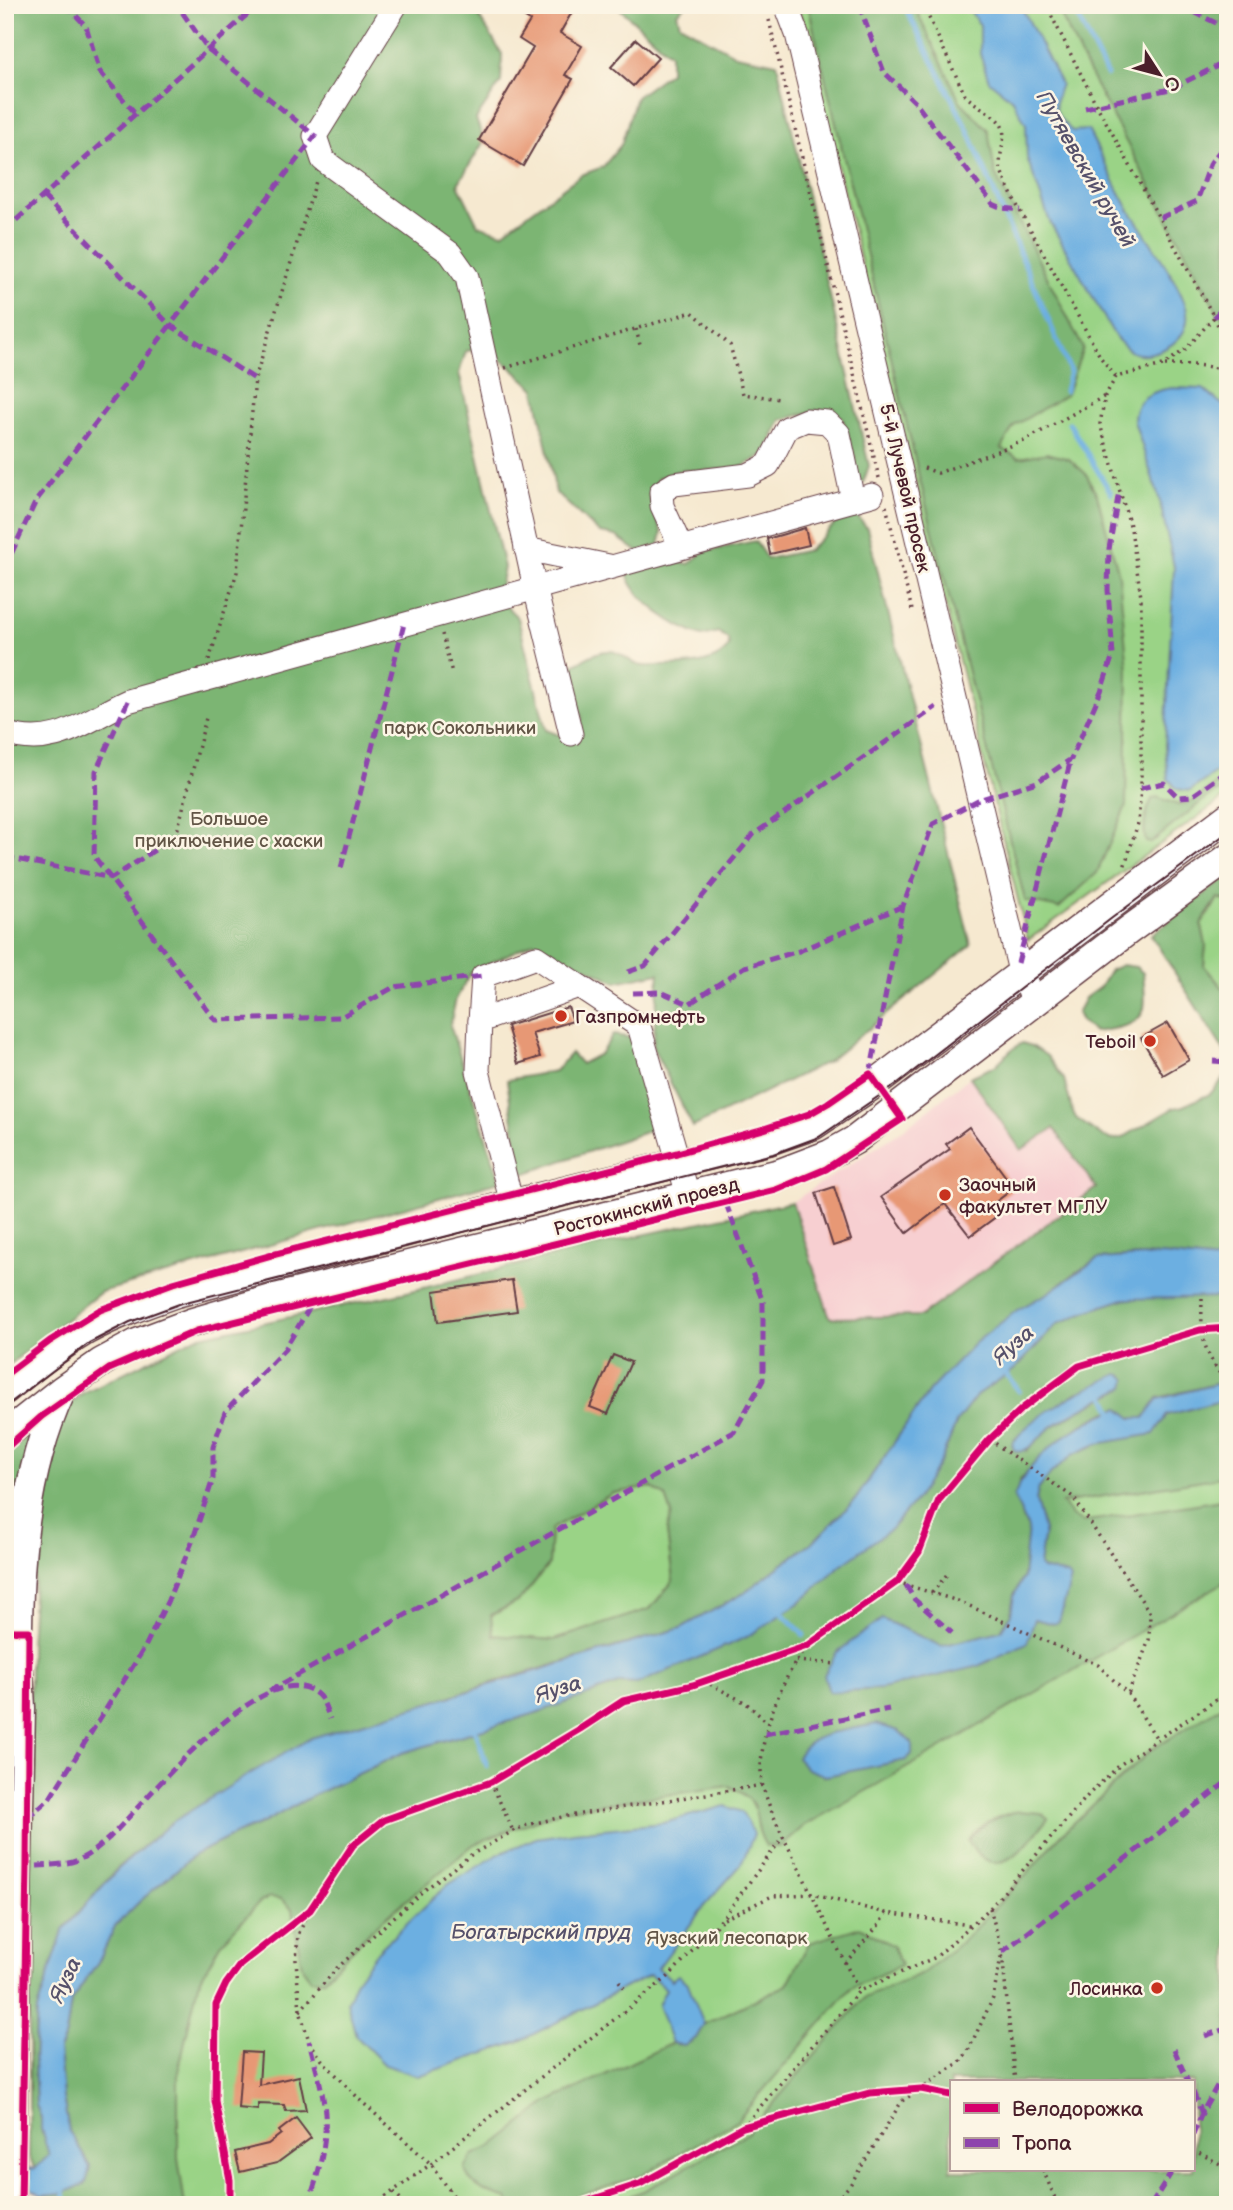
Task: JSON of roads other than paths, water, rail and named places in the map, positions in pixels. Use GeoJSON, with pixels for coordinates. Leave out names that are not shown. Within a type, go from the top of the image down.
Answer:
{"type":"FeatureCollection","features":[{"type":"Feature","properties":{"kind":"main road","name":"Ростокинский проезд"},"geometry":{"type":"LineString","coordinates":[[5,1390],[85,1331],[176,1293],[512,1204],[768,1141],[814,1125],[876,1083],[1228,817]]}},
{"type":"Feature","properties":{"kind":"main road","name":"Ростокинский проезд"},"geometry":{"type":"LineString","coordinates":[[5,1435],[103,1362],[137,1343],[190,1323],[279,1297],[780,1173],[830,1154],[896,1111],[1034,1003],[1228,858]]}},
{"type":"Feature","properties":{"kind":"main road"},"geometry":{"type":"LineString","coordinates":[[11,2203],[20,1866],[18,1631],[23,1541],[33,1476],[45,1429],[62,1390]]}},
{"type":"Feature","properties":{"kind":"main road"},"geometry":{"type":"LineString","coordinates":[[5,1639],[19,1670]]}},
{"type":"Feature","properties":{"kind":"street"},"geometry":{"type":"LineString","coordinates":[[396,5],[315,136],[323,160],[450,253],[467,277],[526,549],[571,734]]}},
{"type":"Feature","properties":{"kind":"street","name":"5-й Лучевой просек"},"geometry":{"type":"LineString","coordinates":[[786,5],[797,34],[978,800],[1022,972],[1034,1003]]}},
{"type":"Feature","properties":{"kind":"street"},"geometry":{"type":"LineString","coordinates":[[5,733],[39,740],[64,733],[97,714],[128,701],[681,548],[862,497],[839,433],[827,422],[806,420],[787,428],[768,465],[748,475],[674,484],[661,492],[662,506],[681,548]]}},
{"type":"Feature","properties":{"kind":"street"},"geometry":{"type":"LineString","coordinates":[[526,549],[612,567]]}},
{"type":"Feature","properties":{"kind":"street"},"geometry":{"type":"LineString","coordinates":[[512,1204],[478,1071],[483,976],[536,957],[639,1026],[688,1195]]}},
{"type":"Feature","properties":{"kind":"street"},"geometry":{"type":"LineString","coordinates":[[480,1021],[579,986]]}},
{"type":"Feature","properties":{"kind":"water","name":"Путяевский ручей"},"geometry":{"type":"Polygon","coordinates":[[[966,5],[1016,5],[1022,9],[1061,84],[1056,99],[1058,115],[1072,131],[1088,130],[1124,201],[1172,276],[1185,303],[1185,328],[1172,344],[1152,353],[1135,353],[1116,338],[1050,222],[1027,158],[1026,124],[1013,100],[989,81],[980,54],[980,25],[966,5]]]}},
{"type":"Feature","properties":{"kind":"water"},"geometry":{"type":"Polygon","coordinates":[[[1172,388],[1203,389],[1228,409],[1228,764],[1190,791],[1177,789],[1168,779],[1165,746],[1174,567],[1159,498],[1134,421],[1141,401],[1158,391],[1172,388]]]}},
{"type":"Feature","properties":{"kind":"water","name":"Яуза"},"geometry":{"type":"Polygon","coordinates":[[[1162,1255],[1228,1262],[1228,1297],[1124,1299],[1057,1324],[1015,1369],[977,1395],[957,1421],[941,1460],[917,1499],[891,1529],[842,1564],[799,1603],[747,1637],[637,1684],[621,1683],[533,1714],[402,1753],[194,1855],[115,1926],[100,1959],[71,2001],[66,2035],[59,2050],[69,2131],[90,2167],[86,2183],[64,2193],[42,2195],[26,2186],[5,2186],[5,2164],[35,2169],[49,2155],[36,2105],[34,2060],[37,2010],[64,1929],[117,1870],[171,1823],[311,1738],[681,1628],[741,1595],[815,1540],[855,1500],[930,1390],[975,1343],[1017,1310],[1048,1293],[1097,1259],[1162,1255]]]}},
{"type":"Feature","properties":{"kind":"water"},"geometry":{"type":"Polygon","coordinates":[[[1118,1374],[1127,1380],[1125,1387],[1059,1422],[1028,1448],[1019,1452],[1014,1450],[1012,1444],[1032,1422],[1075,1395],[1118,1374]]]}},
{"type":"Feature","properties":{"kind":"water"},"geometry":{"type":"Polygon","coordinates":[[[1228,1381],[1228,1399],[1167,1415],[1154,1434],[1097,1444],[1074,1454],[1051,1473],[1038,1490],[1036,1501],[1044,1531],[1039,1566],[1068,1575],[1071,1579],[1059,1622],[1053,1624],[1035,1619],[1027,1643],[976,1667],[881,1689],[829,1692],[824,1675],[836,1653],[882,1619],[941,1646],[1001,1631],[1011,1614],[1014,1595],[1023,1578],[1028,1528],[1014,1497],[1022,1481],[1043,1454],[1071,1432],[1119,1408],[1132,1418],[1144,1418],[1158,1399],[1228,1381]]]}},
{"type":"Feature","properties":{"kind":"water"},"geometry":{"type":"Polygon","coordinates":[[[876,1724],[899,1731],[912,1743],[912,1754],[906,1760],[826,1776],[807,1769],[797,1758],[803,1749],[820,1737],[876,1724]]]}},
{"type":"Feature","properties":{"kind":"water","name":"Богатырский пруд"},"geometry":{"type":"Polygon","coordinates":[[[725,1806],[742,1812],[754,1834],[741,1865],[705,1905],[658,1968],[672,1980],[678,1975],[688,1984],[704,2024],[696,2038],[684,2046],[672,2043],[658,2005],[666,1989],[650,1975],[518,2042],[418,2076],[385,2065],[356,2036],[347,2002],[356,1980],[378,1951],[446,1886],[497,1855],[536,1838],[663,1823],[725,1806]]]}},
{"type":"Feature","properties":{"kind":"waterway"},"geometry":{"type":"LineString","coordinates":[[904,5],[967,128],[1070,371],[1065,391]]}},
{"type":"Feature","properties":{"kind":"waterway"},"geometry":{"type":"LineString","coordinates":[[1072,5],[1107,75]]}},
{"type":"Feature","properties":{"kind":"waterway"},"geometry":{"type":"LineString","coordinates":[[1069,423],[1111,493]]}},
{"type":"Feature","properties":{"kind":"waterway","name":"Яуза"},"geometry":{"type":"LineString","coordinates":[[1004,1371],[1019,1391]]}},
{"type":"Feature","properties":{"kind":"waterway"},"geometry":{"type":"LineString","coordinates":[[1101,1393],[1114,1414]]}},
{"type":"Feature","properties":{"kind":"waterway"},"geometry":{"type":"LineString","coordinates":[[779,1610],[804,1635]]}},
{"type":"Feature","properties":{"kind":"waterway"},"geometry":{"type":"LineString","coordinates":[[474,1726],[487,1766]]}},
{"type":"Feature","properties":{"kind":"waterway"},"geometry":{"type":"LineString","coordinates":[[64,2193],[66,2205]]}},
{"type":"Feature","properties":{"kind":"tram line"},"geometry":{"type":"LineString","coordinates":[[5,1407],[89,1343],[130,1322],[182,1303],[773,1154],[819,1137],[898,1083],[1228,832]]}},
{"type":"Feature","properties":{"kind":"tram line"},"geometry":{"type":"LineString","coordinates":[[5,1665],[11,1707],[5,2162]]}},
{"type":"Feature","properties":{"kind":"place","name":"Газпромнефть"},"geometry":{"type":"Point","coordinates":[561,1016]}},
{"type":"Feature","properties":{"kind":"place","name":"Teboil"},"geometry":{"type":"Point","coordinates":[1150,1041]}},
{"type":"Feature","properties":{"kind":"place","name":"Заочный факультет МГЛУ"},"geometry":{"type":"Point","coordinates":[945,1195]}},
{"type":"Feature","properties":{"kind":"place","name":"Лосинка"},"geometry":{"type":"Point","coordinates":[1157,1988]}},
{"type":"Feature","properties":{"kind":"park label","name":"парк Сокольники"},"geometry":{"type":"Point","coordinates":[460,727]}},
{"type":"Feature","properties":{"kind":"park label","name":"Большое приключение с хаски"},"geometry":{"type":"Point","coordinates":[229,829]}},
{"type":"Feature","properties":{"kind":"park label","name":"Яузский лесопарк"},"geometry":{"type":"Point","coordinates":[727,1937]}}]}
